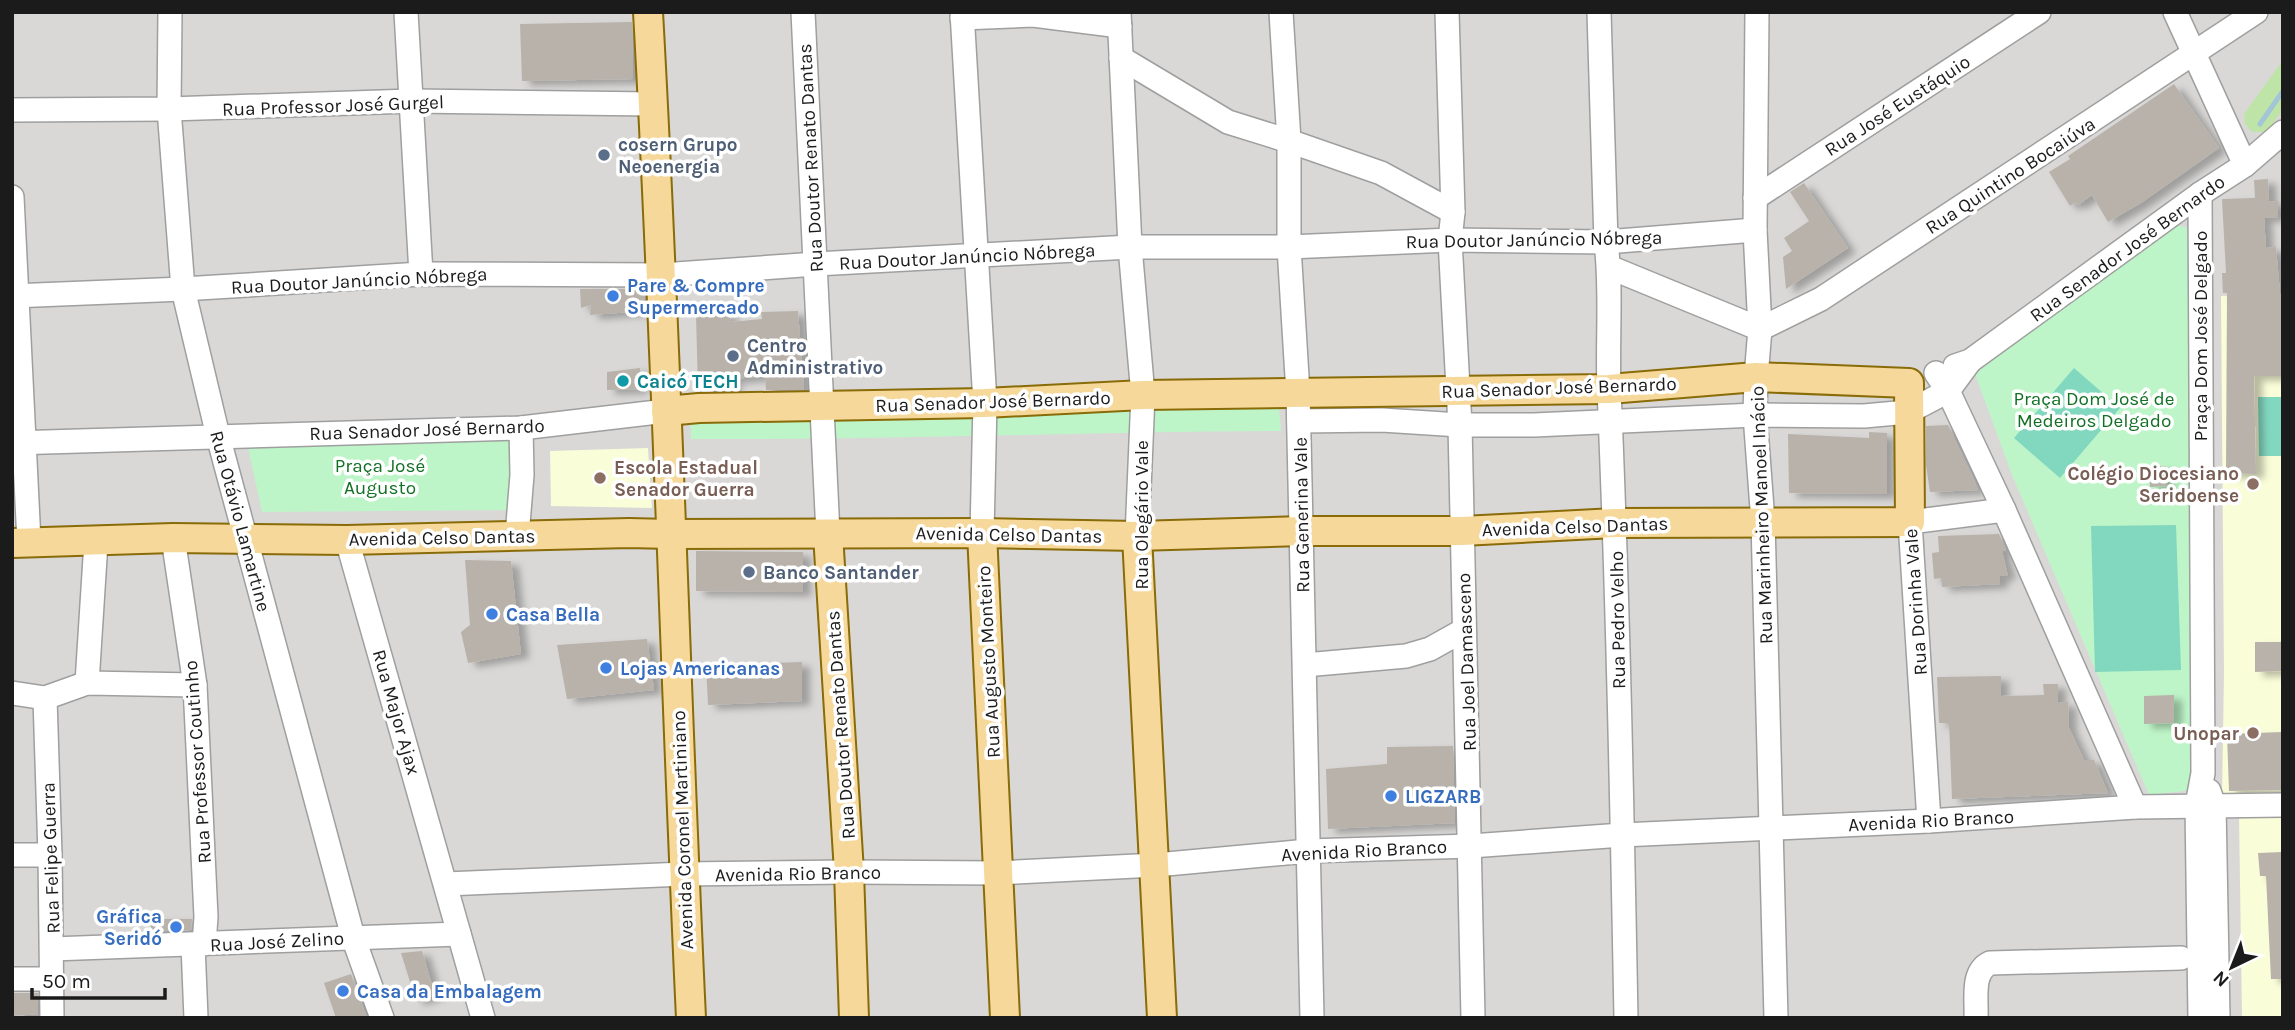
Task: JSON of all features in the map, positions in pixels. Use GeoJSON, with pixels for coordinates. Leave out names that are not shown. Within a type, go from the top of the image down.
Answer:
{"type":"FeatureCollection","features":[{"type":"Feature","properties":{"kind":"main road","name":"Avenida Coronel Martiniano"},"geometry":{"type":"LineString","coordinates":[[648,12],[662,275],[670,534],[691,1018]]}},
{"type":"Feature","properties":{"kind":"main road","name":"Rua Senador José Bernardo"},"geometry":{"type":"LineString","coordinates":[[666,411],[699,408],[985,403],[1143,395],[1298,407],[1381,407],[1459,391],[1609,389],[1756,377],[1909,383]]}},
{"type":"Feature","properties":{"kind":"main road","name":"Rua Dorinha Vale"},"geometry":{"type":"LineString","coordinates":[[1909,383],[1910,522]]}},
{"type":"Feature","properties":{"kind":"main road","name":"Avenida Celso Dantas"},"geometry":{"type":"LineString","coordinates":[[21,543],[173,538],[347,540],[629,533],[1137,536],[1302,531],[1462,531],[1615,523],[1910,522]]}},
{"type":"Feature","properties":{"kind":"main road","name":"Rua Augusto Monteiro"},"geometry":{"type":"LineString","coordinates":[[982,533],[1005,1018]]}},
{"type":"Feature","properties":{"kind":"main road","name":"Rua Doutor Renato Dantas"},"geometry":{"type":"LineString","coordinates":[[828,534],[849,872],[854,1018]]}},
{"type":"Feature","properties":{"kind":"main road","name":"Rua Olegário Vale"},"geometry":{"type":"LineString","coordinates":[[1137,536],[1162,1018]]}},
{"type":"Feature","properties":{"kind":"street","name":"Rua Otávio Lamartine"},"geometry":{"type":"LineString","coordinates":[[170,12],[169,110],[184,289],[218,436],[353,937],[382,1018]]}},
{"type":"Feature","properties":{"kind":"street"},"geometry":{"type":"LineString","coordinates":[[406,12],[421,274]]}},
{"type":"Feature","properties":{"kind":"street","name":"Rua Doutor Renato Dantas"},"geometry":{"type":"LineString","coordinates":[[803,12],[828,534]]}},
{"type":"Feature","properties":{"kind":"street","name":"Rua Generina Vale"},"geometry":{"type":"LineString","coordinates":[[1282,12],[1302,531],[1312,1018]]}},
{"type":"Feature","properties":{"kind":"street","name":"Rua Joel Damasceno"},"geometry":{"type":"LineString","coordinates":[[1447,12],[1453,212],[1450,240],[1459,391],[1474,1018]]}},
{"type":"Feature","properties":{"kind":"street","name":"Rua Pedro Velho"},"geometry":{"type":"LineString","coordinates":[[1599,12],[1609,267],[1609,389],[1615,523],[1626,1018]]}},
{"type":"Feature","properties":{"kind":"street","name":"Rua Marinheiro Manoel Inácio"},"geometry":{"type":"LineString","coordinates":[[1757,12],[1755,230],[1760,329],[1755,415],[1763,522],[1776,1018]]}},
{"type":"Feature","properties":{"kind":"street","name":"Rua José Eustáquio"},"geometry":{"type":"LineString","coordinates":[[1755,198],[2039,12]]}},
{"type":"Feature","properties":{"kind":"street"},"geometry":{"type":"LineString","coordinates":[[2175,12],[2245,165]]}},
{"type":"Feature","properties":{"kind":"street","name":"Rua Quintino Bocaiúva"},"geometry":{"type":"LineString","coordinates":[[1760,329],[1821,299],[2256,12]]}},
{"type":"Feature","properties":{"kind":"street"},"geometry":{"type":"LineString","coordinates":[[962,15],[1119,19]]}},
{"type":"Feature","properties":{"kind":"street","name":"Rua Augusto Monteiro"},"geometry":{"type":"LineString","coordinates":[[962,15],[985,403],[982,533]]}},
{"type":"Feature","properties":{"kind":"street","name":"Rua Olegário Vale"},"geometry":{"type":"LineString","coordinates":[[1119,19],[1130,247],[1143,395],[1137,536]]}},
{"type":"Feature","properties":{"kind":"street"},"geometry":{"type":"LineString","coordinates":[[1121,58],[1228,122],[1381,173],[1453,212]]}},
{"type":"Feature","properties":{"kind":"street","name":"Rua Professor José Gurgel"},"geometry":{"type":"LineString","coordinates":[[12,110],[169,110],[411,101],[653,104]]}},
{"type":"Feature","properties":{"kind":"street","name":"Rua Senador José Bernardo"},"geometry":{"type":"LineString","coordinates":[[1381,407],[1460,425],[1611,423],[1755,415],[1864,416],[1908,412],[1970,361],[2200,194],[2281,139]]}},
{"type":"Feature","properties":{"kind":"street","name":"Praça Dom José Delgado"},"geometry":{"type":"LineString","coordinates":[[2200,194],[2203,773],[2207,898],[2199,962],[2200,1018]]}},
{"type":"Feature","properties":{"kind":"street"},"geometry":{"type":"LineString","coordinates":[[12,197],[21,543]]}},
{"type":"Feature","properties":{"kind":"street","name":"Rua Doutor Janúncio Nóbrega"},"geometry":{"type":"LineString","coordinates":[[14,296],[184,289],[421,274],[662,275],[1130,247],[1289,247],[1450,240],[1606,242],[1755,230]]}},
{"type":"Feature","properties":{"kind":"street"},"geometry":{"type":"LineString","coordinates":[[1609,267],[1760,329]]}},
{"type":"Feature","properties":{"kind":"street"},"geometry":{"type":"LineString","coordinates":[[1838,416],[1839,380]]}},
{"type":"Feature","properties":{"kind":"street"},"geometry":{"type":"LineString","coordinates":[[1942,382],[2004,510],[2135,807]]}},
{"type":"Feature","properties":{"kind":"street","name":"Rua Senador José Bernardo"},"geometry":{"type":"LineString","coordinates":[[1909,383],[1942,382]]}},
{"type":"Feature","properties":{"kind":"street"},"geometry":{"type":"LineString","coordinates":[[1678,383],[1681,418]]}},
{"type":"Feature","properties":{"kind":"street"},"geometry":{"type":"LineString","coordinates":[[1534,425],[1535,391]]}},
{"type":"Feature","properties":{"kind":"street","name":"Rua Senador José Bernardo"},"geometry":{"type":"LineString","coordinates":[[19,443],[521,428],[666,411]]}},
{"type":"Feature","properties":{"kind":"street"},"geometry":{"type":"LineString","coordinates":[[517,536],[522,475],[521,428]]}},
{"type":"Feature","properties":{"kind":"street","name":"Avenida Celso Dantas"},"geometry":{"type":"LineString","coordinates":[[1910,522],[2004,510]]}},
{"type":"Feature","properties":{"kind":"street","name":"Rua Dorinha Vale"},"geometry":{"type":"LineString","coordinates":[[1910,522],[1929,821]]}},
{"type":"Feature","properties":{"kind":"street","name":"Rua Professor Coutinho"},"geometry":{"type":"LineString","coordinates":[[173,538],[195,685],[205,917],[199,945],[196,1018]]}},
{"type":"Feature","properties":{"kind":"street","name":"Rua Major Ajax"},"geometry":{"type":"LineString","coordinates":[[347,540],[483,1018]]}},
{"type":"Feature","properties":{"kind":"street"},"geometry":{"type":"LineString","coordinates":[[86,683],[96,542]]}},
{"type":"Feature","properties":{"kind":"street"},"geometry":{"type":"LineString","coordinates":[[1305,665],[1406,656],[1441,644],[1464,630]]}},
{"type":"Feature","properties":{"kind":"street"},"geometry":{"type":"LineString","coordinates":[[12,693],[45,698],[86,683],[195,685]]}},
{"type":"Feature","properties":{"kind":"street","name":"Rua Felipe Guerra"},"geometry":{"type":"LineString","coordinates":[[45,698],[52,1018]]}},
{"type":"Feature","properties":{"kind":"street","name":"Avenida Rio Branco"},"geometry":{"type":"LineString","coordinates":[[446,884],[684,874],[998,873],[1156,865],[1308,851],[1471,846],[1622,835],[1929,821],[2135,807],[2283,805]]}},
{"type":"Feature","properties":{"kind":"street"},"geometry":{"type":"LineString","coordinates":[[12,855],[50,855]]}},
{"type":"Feature","properties":{"kind":"street","name":"Rua José Zelino"},"geometry":{"type":"LineString","coordinates":[[52,950],[459,934]]}},
{"type":"Feature","properties":{"kind":"street"},"geometry":{"type":"LineString","coordinates":[[1976,1018],[1977,975],[1990,963],[2199,962]]}},
{"type":"Feature","properties":{"kind":"street","name":"Praça Dom José Delgado"},"geometry":{"type":"LineString","coordinates":[[2199,962],[2218,1018]]}},
{"type":"Feature","properties":{"kind":"street"},"geometry":{"type":"LineString","coordinates":[[12,979],[51,979]]}},
{"type":"Feature","properties":{"kind":"shaded area"},"geometry":{"type":"Polygon","coordinates":[[[12,12],[2283,12],[2283,1018],[12,1018],[12,12]]]}},
{"type":"Feature","properties":{"kind":"shaded area","name":"Colégio Diocesiano Seridoense"},"geometry":{"type":"Polygon","coordinates":[[[2283,293],[2283,795],[2222,796],[2224,672],[2221,296],[2283,293]]]}},
{"type":"Feature","properties":{"kind":"shaded area","name":"Escola Estadual Senador Guerra"},"geometry":{"type":"Polygon","coordinates":[[[648,448],[652,508],[551,506],[550,451],[648,448]]]}},
{"type":"Feature","properties":{"kind":"shaded area"},"geometry":{"type":"Polygon","coordinates":[[[2283,812],[2283,1018],[2242,1018],[2239,814],[2283,812]]]}},
{"type":"Feature","properties":{"kind":"green space"},"geometry":{"type":"Polygon","coordinates":[[[2283,60],[2283,109],[2267,132],[2252,132],[2245,124],[2244,114],[2283,60]]]}},
{"type":"Feature","properties":{"kind":"green space","name":"Praça Dom José de Medeiros Delgado"},"geometry":{"type":"Polygon","coordinates":[[[2174,224],[2191,229],[2201,789],[2149,795],[2012,475],[1974,371],[2174,224]]]}},
{"type":"Feature","properties":{"kind":"green space"},"geometry":{"type":"Polygon","coordinates":[[[2074,368],[2120,408],[2060,478],[2014,438],[2074,368]]]}},
{"type":"Feature","properties":{"kind":"green space"},"geometry":{"type":"Polygon","coordinates":[[[2258,397],[2283,397],[2283,456],[2259,456],[2258,397]]]}},
{"type":"Feature","properties":{"kind":"green space"},"geometry":{"type":"Polygon","coordinates":[[[1278,398],[1281,431],[691,439],[690,413],[1278,398]]]}},
{"type":"Feature","properties":{"kind":"green space","name":"Praça José Augusto"},"geometry":{"type":"Polygon","coordinates":[[[509,440],[513,510],[262,512],[248,447],[256,442],[509,440]]]}},
{"type":"Feature","properties":{"kind":"green space"},"geometry":{"type":"Polygon","coordinates":[[[2176,525],[2181,670],[2095,672],[2091,526],[2176,525]]]}},
{"type":"Feature","properties":{"kind":"building"},"geometry":{"type":"Polygon","coordinates":[[[632,22],[633,79],[522,81],[520,24],[632,22]]]}},
{"type":"Feature","properties":{"kind":"building"},"geometry":{"type":"Polygon","coordinates":[[[2174,84],[2219,148],[2141,203],[2108,222],[2092,195],[2078,205],[2076,202],[2070,206],[2049,172],[2070,159],[2068,156],[2174,84]]]}},
{"type":"Feature","properties":{"kind":"building"},"geometry":{"type":"Polygon","coordinates":[[[2268,179],[2269,202],[2278,201],[2278,217],[2264,218],[2266,248],[2276,247],[2280,293],[2283,293],[2283,376],[2254,376],[2256,474],[2226,473],[2227,293],[2223,293],[2222,273],[2226,273],[2222,199],[2255,198],[2254,180],[2268,179]]]}},
{"type":"Feature","properties":{"kind":"building"},"geometry":{"type":"Polygon","coordinates":[[[1804,183],[1848,248],[1786,289],[1783,257],[1792,251],[1784,238],[1809,221],[1790,192],[1804,183]]]}},
{"type":"Feature","properties":{"kind":"building","name":"Pare & Compre Supermercado"},"geometry":{"type":"Polygon","coordinates":[[[580,289],[645,289],[645,311],[590,315],[591,305],[581,308],[580,289]]]}},
{"type":"Feature","properties":{"kind":"building"},"geometry":{"type":"Polygon","coordinates":[[[798,311],[804,390],[766,390],[765,376],[733,379],[733,391],[698,391],[696,315],[729,313],[731,322],[762,319],[761,312],[798,311]]]}},
{"type":"Feature","properties":{"kind":"building","name":"Caicó TECH"},"geometry":{"type":"Polygon","coordinates":[[[640,368],[640,389],[607,390],[607,372],[640,368]]]}},
{"type":"Feature","properties":{"kind":"building"},"geometry":{"type":"Polygon","coordinates":[[[1948,425],[1978,490],[1930,492],[1926,465],[1926,426],[1948,425]]]}},
{"type":"Feature","properties":{"kind":"building"},"geometry":{"type":"Polygon","coordinates":[[[1869,432],[1887,433],[1887,494],[1789,493],[1788,434],[1869,438],[1869,432]]]}},
{"type":"Feature","properties":{"kind":"building"},"geometry":{"type":"Polygon","coordinates":[[[2166,466],[2167,486],[2150,487],[2149,467],[2166,466]]]}},
{"type":"Feature","properties":{"kind":"building"},"geometry":{"type":"Polygon","coordinates":[[[1999,534],[2006,550],[2002,551],[2008,576],[2000,576],[2000,584],[1942,587],[1941,578],[1934,579],[1932,553],[1939,552],[1938,536],[1999,534]]]}},
{"type":"Feature","properties":{"kind":"building","name":"Banco Santander"},"geometry":{"type":"Polygon","coordinates":[[[696,551],[803,552],[803,592],[696,591],[696,551]]]}},
{"type":"Feature","properties":{"kind":"building","name":"Casa Bella"},"geometry":{"type":"Polygon","coordinates":[[[465,560],[511,561],[521,654],[468,663],[461,632],[470,625],[465,560]]]}},
{"type":"Feature","properties":{"kind":"building","name":"Lojas Americanas"},"geometry":{"type":"Polygon","coordinates":[[[647,639],[654,690],[567,699],[557,645],[647,639]]]}},
{"type":"Feature","properties":{"kind":"building"},"geometry":{"type":"Polygon","coordinates":[[[2255,642],[2283,642],[2283,671],[2255,672],[2255,642]]]}},
{"type":"Feature","properties":{"kind":"building"},"geometry":{"type":"Polygon","coordinates":[[[802,662],[802,701],[708,705],[706,665],[802,662]]]}},
{"type":"Feature","properties":{"kind":"building"},"geometry":{"type":"Polygon","coordinates":[[[2001,676],[2001,696],[2044,695],[2043,684],[2058,684],[2058,703],[2068,702],[2069,728],[2084,760],[2094,760],[2108,793],[1952,799],[1949,723],[1939,723],[1937,677],[2001,676]]]}},
{"type":"Feature","properties":{"kind":"building"},"geometry":{"type":"Polygon","coordinates":[[[2174,695],[2174,723],[2144,724],[2144,696],[2174,695]]]}},
{"type":"Feature","properties":{"kind":"building"},"geometry":{"type":"Polygon","coordinates":[[[2283,732],[2283,790],[2229,791],[2227,734],[2283,732]]]}},
{"type":"Feature","properties":{"kind":"building","name":"LIGZARB"},"geometry":{"type":"Polygon","coordinates":[[[1453,746],[1455,823],[1328,829],[1326,769],[1387,764],[1387,747],[1453,746]]]}},
{"type":"Feature","properties":{"kind":"building"},"geometry":{"type":"Polygon","coordinates":[[[2283,852],[2283,979],[2271,979],[2266,876],[2260,876],[2258,853],[2283,852]]]}},
{"type":"Feature","properties":{"kind":"building"},"geometry":{"type":"Polygon","coordinates":[[[151,919],[192,919],[191,930],[151,931],[151,919]]]}},
{"type":"Feature","properties":{"kind":"building"},"geometry":{"type":"Polygon","coordinates":[[[422,951],[435,995],[416,1001],[401,953],[422,951]]]}},
{"type":"Feature","properties":{"kind":"building","name":"Casa da Embalagem"},"geometry":{"type":"Polygon","coordinates":[[[351,974],[367,1018],[336,1018],[324,983],[351,974]]]}},
{"type":"Feature","properties":{"kind":"building"},"geometry":{"type":"Polygon","coordinates":[[[12,993],[38,993],[38,1014],[12,1016],[12,993]]]}},
{"type":"Feature","properties":{"kind":"waterway"},"geometry":{"type":"LineString","coordinates":[[2260,124],[2283,91]]}},
{"type":"Feature","properties":{"kind":"place","name":"cosern Grupo Neoenergia"},"geometry":{"type":"Point","coordinates":[604,155]}},
{"type":"Feature","properties":{"kind":"place","name":"Pare & Compre Supermercado"},"geometry":{"type":"Point","coordinates":[613,296]}},
{"type":"Feature","properties":{"kind":"place","name":"Centro Administrativo"},"geometry":{"type":"Point","coordinates":[733,356]}},
{"type":"Feature","properties":{"kind":"place","name":"Caicó TECH"},"geometry":{"type":"Point","coordinates":[623,381]}},
{"type":"Feature","properties":{"kind":"place","name":"Escola Estadual Senador Guerra"},"geometry":{"type":"Point","coordinates":[600,478]}},
{"type":"Feature","properties":{"kind":"place","name":"Colégio Diocesiano Seridoense"},"geometry":{"type":"Point","coordinates":[2253,484]}},
{"type":"Feature","properties":{"kind":"place","name":"Banco Santander"},"geometry":{"type":"Point","coordinates":[749,572]}},
{"type":"Feature","properties":{"kind":"place","name":"Casa Bella"},"geometry":{"type":"Point","coordinates":[492,614]}},
{"type":"Feature","properties":{"kind":"place","name":"Lojas Americanas"},"geometry":{"type":"Point","coordinates":[606,668]}},
{"type":"Feature","properties":{"kind":"place","name":"Unopar"},"geometry":{"type":"Point","coordinates":[2253,733]}},
{"type":"Feature","properties":{"kind":"place","name":"LIGZARB"},"geometry":{"type":"Point","coordinates":[1391,796]}},
{"type":"Feature","properties":{"kind":"place","name":"Gráfica Seridó"},"geometry":{"type":"Point","coordinates":[176,927]}},
{"type":"Feature","properties":{"kind":"place","name":"Casa da Embalagem"},"geometry":{"type":"Point","coordinates":[343,991]}}]}
